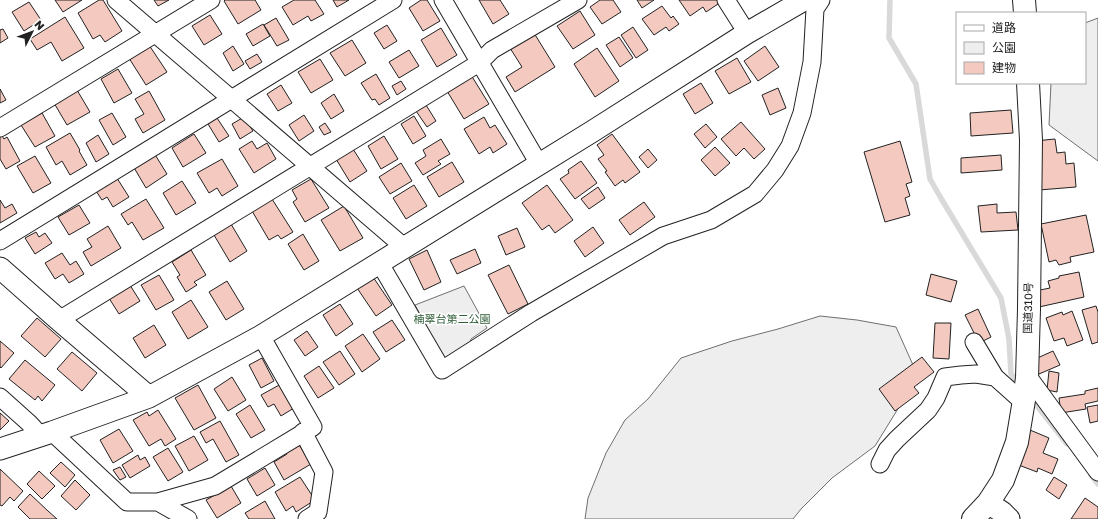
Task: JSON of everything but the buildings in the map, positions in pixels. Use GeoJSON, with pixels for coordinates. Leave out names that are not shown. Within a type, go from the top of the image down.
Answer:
{"type":"FeatureCollection","features":[{"type":"Feature","properties":{"kind":"highway"},"geometry":{"type":"LineString","coordinates":[[1024,0],[1025,12]]}},
{"type":"Feature","properties":{"kind":"highway","name":"国道310号"},"geometry":{"type":"LineString","coordinates":[[973,519],[988,503],[1003,480],[1017,442],[1024,401],[1028,309],[1031,140],[1028,84]]}},
{"type":"Feature","properties":{"kind":"street"},"geometry":{"type":"LineString","coordinates":[[116,0],[404,247]]}},
{"type":"Feature","properties":{"kind":"street"},"geometry":{"type":"LineString","coordinates":[[0,128],[211,0]]}},
{"type":"Feature","properties":{"kind":"street"},"geometry":{"type":"LineString","coordinates":[[0,241],[394,0]]}},
{"type":"Feature","properties":{"kind":"street"},"geometry":{"type":"LineString","coordinates":[[443,0],[539,164]]}},
{"type":"Feature","properties":{"kind":"street"},"geometry":{"type":"LineString","coordinates":[[59,320],[479,63],[492,50],[578,0]]}},
{"type":"Feature","properties":{"kind":"street"},"geometry":{"type":"LineString","coordinates":[[726,0],[748,33]]}},
{"type":"Feature","properties":{"kind":"street"},"geometry":{"type":"LineString","coordinates":[[0,449],[149,397],[261,336],[748,33],[804,0]]}},
{"type":"Feature","properties":{"kind":"street"},"geometry":{"type":"LineString","coordinates":[[380,262],[442,370],[531,313],[663,236],[710,220],[749,198],[755,194],[775,170],[790,146],[802,113],[812,62],[815,10],[821,0]]}},
{"type":"Feature","properties":{"kind":"street"},"geometry":{"type":"LineString","coordinates":[[0,268],[149,397]]}},
{"type":"Feature","properties":{"kind":"street"},"geometry":{"type":"LineString","coordinates":[[0,397],[29,423],[46,434],[127,502],[158,502],[215,486],[313,427],[261,336]]}},
{"type":"Feature","properties":{"kind":"street"},"geometry":{"type":"LineString","coordinates":[[974,342],[995,377],[1024,401]]}},
{"type":"Feature","properties":{"kind":"street"},"geometry":{"type":"LineString","coordinates":[[880,464],[887,450],[928,410],[936,398],[945,378],[976,374],[995,377]]}},
{"type":"Feature","properties":{"kind":"street"},"geometry":{"type":"LineString","coordinates":[[1026,376],[1098,472]]}},
{"type":"Feature","properties":{"kind":"street"},"geometry":{"type":"LineString","coordinates":[[303,432],[324,472],[318,512],[307,519]]}},
{"type":"Feature","properties":{"kind":"street"},"geometry":{"type":"LineString","coordinates":[[158,502],[188,519]]}},
{"type":"Feature","properties":{"kind":"street"},"geometry":{"type":"LineString","coordinates":[[988,503],[1002,512],[1009,519]]}},
{"type":"Feature","properties":{"kind":"green space"},"geometry":{"type":"Polygon","coordinates":[[[1098,18],[1098,161],[1049,125],[1051,84],[1086,84],[1086,23],[1098,18]]]}},
{"type":"Feature","properties":{"kind":"green space","name":"楠翠台第二公園"},"geometry":{"type":"Polygon","coordinates":[[[464,286],[487,328],[471,339],[470,343],[443,359],[415,305],[464,286]]]}},
{"type":"Feature","properties":{"kind":"green space"},"geometry":{"type":"Polygon","coordinates":[[[820,316],[857,320],[896,327],[913,365],[904,399],[875,446],[832,478],[793,519],[585,519],[588,498],[606,453],[625,420],[648,399],[681,358],[732,341],[820,316]]]}},
{"type":"Feature","properties":{"kind":"waterway"},"geometry":{"type":"LineString","coordinates":[[890,0],[889,38],[916,84],[930,179],[1001,298],[1009,339],[1011,374],[1020,384]]}},
{"type":"Feature","properties":{"kind":"waterway"},"geometry":{"type":"LineString","coordinates":[[1030,397],[1067,444]]}},
{"type":"Feature","properties":{"kind":"waterway"},"geometry":{"type":"LineString","coordinates":[[1091,475],[1098,484]]}}]}
